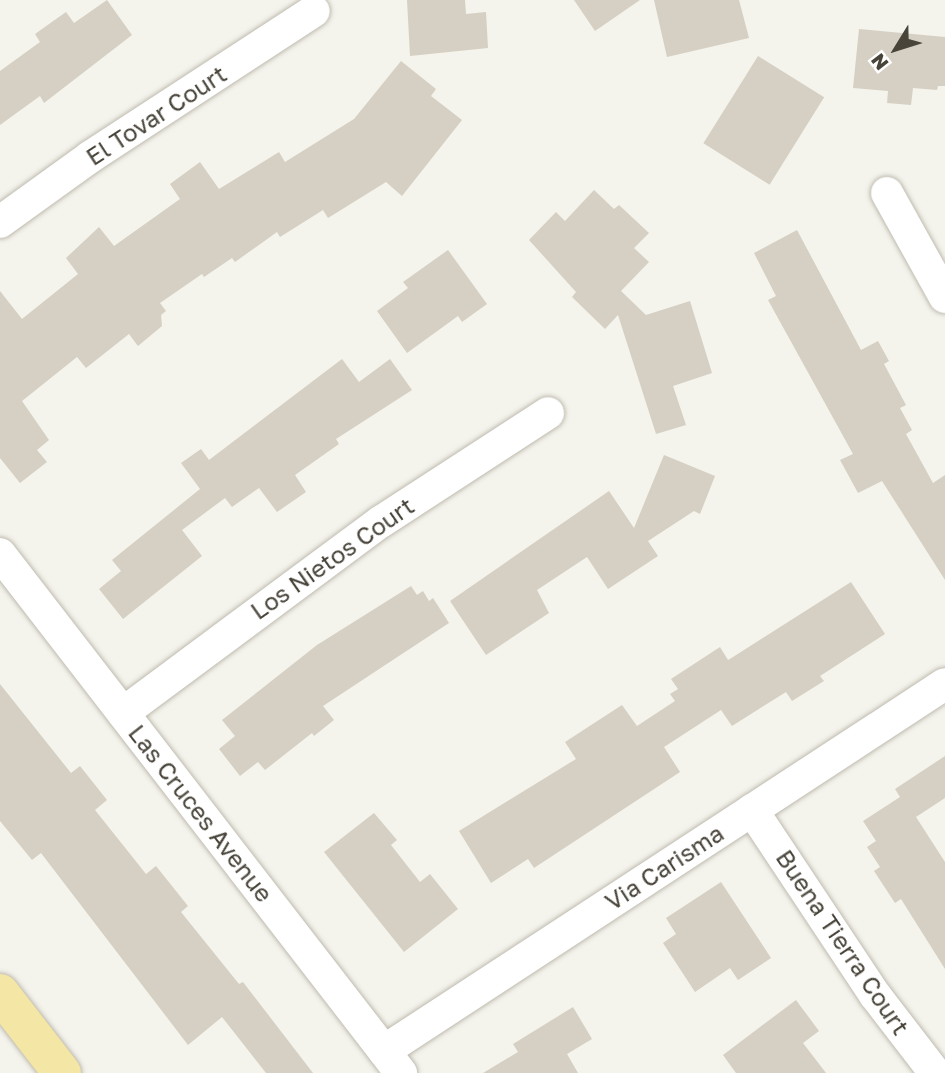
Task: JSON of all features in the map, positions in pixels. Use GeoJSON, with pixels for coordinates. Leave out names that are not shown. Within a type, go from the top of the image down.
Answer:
{"type":"FeatureCollection","features":[{"type":"Feature","properties":{"kind":"main road"},"geometry":{"type":"LineString","coordinates":[[0,993],[62,1073]]}},
{"type":"Feature","properties":{"kind":"street","name":"El Tovar Court"},"geometry":{"type":"LineString","coordinates":[[0,222],[90,157],[314,11]]}},
{"type":"Feature","properties":{"kind":"street"},"geometry":{"type":"LineString","coordinates":[[887,193],[945,296]]}},
{"type":"Feature","properties":{"kind":"street","name":"Los Nietos Court"},"geometry":{"type":"LineString","coordinates":[[123,713],[382,521],[548,412]]}},
{"type":"Feature","properties":{"kind":"street","name":"Las Cruces Avenue"},"geometry":{"type":"LineString","coordinates":[[0,554],[392,1062]]}},
{"type":"Feature","properties":{"kind":"street","name":"Via Carisma"},"geometry":{"type":"LineString","coordinates":[[392,1062],[752,810],[945,684]]}},
{"type":"Feature","properties":{"kind":"street","name":"Buena Tierra Court"},"geometry":{"type":"LineString","coordinates":[[752,810],[875,995],[935,1073]]}},
{"type":"Feature","properties":{"kind":"building"},"geometry":{"type":"Polygon","coordinates":[[[107,0],[132,35],[44,103],[40,96],[0,125],[0,71],[40,42],[35,34],[66,12],[74,23],[107,0]]]}},
{"type":"Feature","properties":{"kind":"building"},"geometry":{"type":"Polygon","coordinates":[[[407,0],[465,0],[466,14],[486,12],[488,48],[410,56],[407,0]]]}},
{"type":"Feature","properties":{"kind":"building"},"geometry":{"type":"Polygon","coordinates":[[[574,0],[640,0],[595,31],[574,0]]]}},
{"type":"Feature","properties":{"kind":"building"},"geometry":{"type":"Polygon","coordinates":[[[654,0],[739,0],[749,38],[667,57],[654,0]]]}},
{"type":"Feature","properties":{"kind":"building"},"geometry":{"type":"Polygon","coordinates":[[[859,29],[945,37],[945,86],[938,86],[937,90],[913,88],[911,105],[887,103],[888,91],[853,88],[859,29]]]}},
{"type":"Feature","properties":{"kind":"building"},"geometry":{"type":"Polygon","coordinates":[[[758,56],[824,97],[770,185],[703,143],[758,56]]]}},
{"type":"Feature","properties":{"kind":"building"},"geometry":{"type":"Polygon","coordinates":[[[401,61],[436,89],[431,96],[462,120],[402,196],[386,182],[328,218],[323,210],[280,237],[277,232],[235,262],[232,258],[204,277],[202,274],[160,303],[166,311],[161,315],[162,326],[138,346],[129,334],[86,368],[77,357],[22,401],[49,440],[37,450],[47,462],[20,483],[0,458],[0,291],[22,319],[78,274],[66,258],[99,227],[114,246],[180,199],[170,184],[200,162],[219,189],[279,152],[285,162],[354,119],[401,61]]]}},
{"type":"Feature","properties":{"kind":"building"},"geometry":{"type":"Polygon","coordinates":[[[594,190],[614,209],[619,205],[649,233],[634,248],[649,262],[621,291],[646,315],[690,301],[712,373],[673,386],[686,425],[656,434],[618,315],[605,329],[572,297],[576,292],[529,240],[556,212],[565,221],[594,190]]]}},
{"type":"Feature","properties":{"kind":"building"},"geometry":{"type":"Polygon","coordinates":[[[797,230],[861,350],[878,341],[889,361],[884,364],[906,405],[900,408],[912,430],[906,434],[933,483],[945,475],[945,580],[882,481],[858,493],[840,460],[853,454],[768,300],[776,296],[754,253],[797,230]]]}},
{"type":"Feature","properties":{"kind":"building"},"geometry":{"type":"Polygon","coordinates":[[[448,250],[487,304],[462,322],[458,316],[407,353],[377,311],[408,288],[403,282],[448,250]]]}},
{"type":"Feature","properties":{"kind":"building"},"geometry":{"type":"Polygon","coordinates":[[[342,359],[359,382],[390,359],[412,390],[336,439],[339,444],[295,475],[306,492],[277,512],[259,488],[232,507],[225,498],[182,530],[202,556],[123,619],[99,589],[121,571],[112,560],[200,489],[181,463],[201,449],[209,460],[342,359]]]}},
{"type":"Feature","properties":{"kind":"building"},"geometry":{"type":"Polygon","coordinates":[[[664,455],[715,476],[700,514],[694,511],[648,541],[658,556],[608,589],[587,557],[537,590],[549,613],[486,655],[450,601],[609,491],[634,528],[664,455]]]}},
{"type":"Feature","properties":{"kind":"building"},"geometry":{"type":"Polygon","coordinates":[[[851,582],[885,634],[820,676],[824,681],[792,701],[786,692],[732,726],[721,710],[664,747],[680,772],[534,868],[528,859],[491,883],[459,831],[576,759],[565,742],[622,705],[637,726],[675,701],[670,694],[678,689],[671,679],[720,647],[728,660],[851,582]]]}},
{"type":"Feature","properties":{"kind":"building"},"geometry":{"type":"Polygon","coordinates":[[[411,586],[417,595],[423,591],[429,601],[433,598],[449,623],[323,706],[334,720],[314,736],[312,733],[265,770],[258,762],[240,776],[219,749],[235,736],[222,720],[317,645],[411,586]]]}},
{"type":"Feature","properties":{"kind":"building"},"geometry":{"type":"Polygon","coordinates":[[[0,684],[71,773],[80,766],[107,800],[95,810],[146,874],[156,866],[188,906],[181,912],[239,984],[243,982],[313,1073],[266,1073],[222,1017],[188,1045],[41,853],[32,860],[0,821],[0,684]]]}},
{"type":"Feature","properties":{"kind":"building"},"geometry":{"type":"Polygon","coordinates":[[[945,756],[945,798],[916,817],[945,862],[945,969],[901,899],[895,903],[874,871],[880,867],[867,847],[876,841],[863,821],[900,797],[895,789],[945,756]]]}},
{"type":"Feature","properties":{"kind":"building"},"geometry":{"type":"Polygon","coordinates":[[[374,813],[397,840],[391,845],[420,882],[430,874],[458,909],[404,952],[324,852],[374,813]]]}},
{"type":"Feature","properties":{"kind":"building"},"geometry":{"type":"Polygon","coordinates":[[[721,882],[771,958],[738,980],[730,968],[695,992],[663,943],[676,934],[666,918],[721,882]]]}},
{"type":"Feature","properties":{"kind":"building"},"geometry":{"type":"Polygon","coordinates":[[[796,1000],[819,1031],[803,1043],[826,1073],[736,1073],[723,1055],[796,1000]]]}},
{"type":"Feature","properties":{"kind":"building"},"geometry":{"type":"Polygon","coordinates":[[[573,1007],[592,1039],[567,1054],[578,1073],[483,1073],[518,1052],[513,1044],[573,1007]]]}}]}
